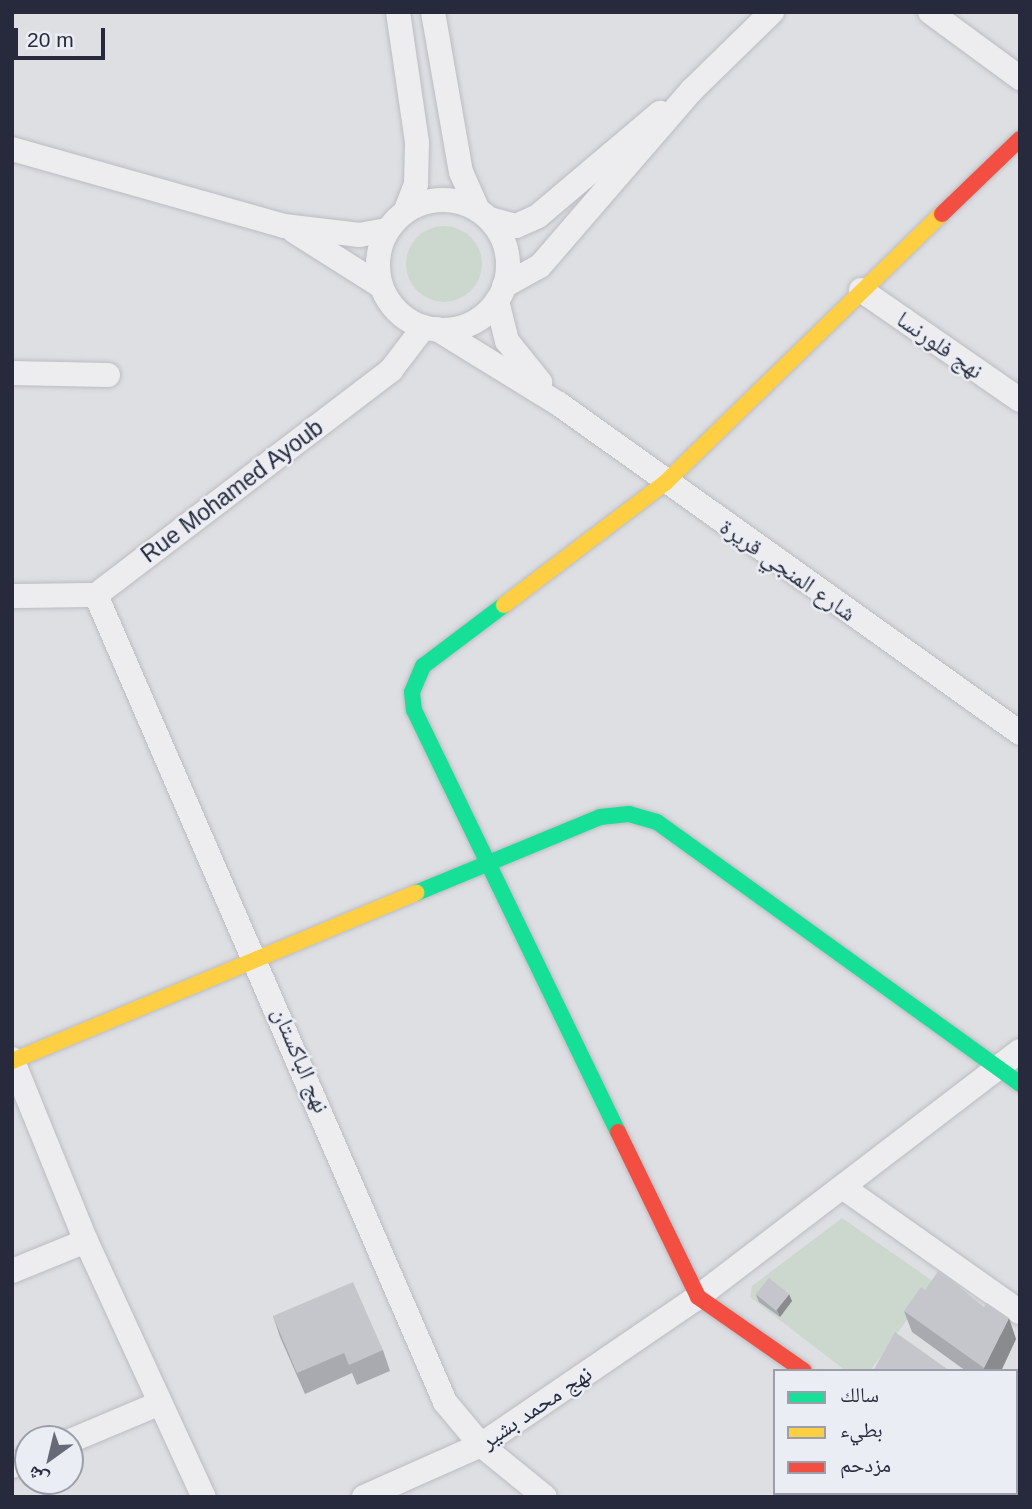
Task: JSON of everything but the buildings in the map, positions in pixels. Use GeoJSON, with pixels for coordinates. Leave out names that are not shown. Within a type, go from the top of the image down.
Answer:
{"type":"FeatureCollection","features":[{"type":"Feature","properties":{"kind":"street"},"geometry":{"type":"LineString","coordinates":[[398,12],[417,144],[416,184],[406,210],[387,230],[377,267],[381,286],[398,311],[431,328],[471,323],[500,294],[540,266],[692,90],[772,12]]}},
{"type":"Feature","properties":{"kind":"street"},"geometry":{"type":"LineString","coordinates":[[433,12],[461,172],[506,251],[500,294]]}},
{"type":"Feature","properties":{"kind":"street"},"geometry":{"type":"LineString","coordinates":[[930,12],[1020,78]]}},
{"type":"Feature","properties":{"kind":"street"},"geometry":{"type":"LineString","coordinates":[[406,210],[442,199],[516,226],[538,216],[610,150],[692,90]]}},
{"type":"Feature","properties":{"kind":"street"},"geometry":{"type":"LineString","coordinates":[[801,1369],[698,1297],[493,864],[414,710],[415,677],[665,483],[861,290],[1020,139]]}},
{"type":"Feature","properties":{"kind":"street"},"geometry":{"type":"LineString","coordinates":[[12,149],[284,226],[359,235],[387,230]]}},
{"type":"Feature","properties":{"kind":"street"},"geometry":{"type":"LineString","coordinates":[[284,226],[381,286]]}},
{"type":"Feature","properties":{"kind":"street","name":"نهج فلورنسا"},"geometry":{"type":"LineString","coordinates":[[861,290],[1020,400]]}},
{"type":"Feature","properties":{"kind":"street","name":"شارع المنجي قريرة"},"geometry":{"type":"LineString","coordinates":[[500,294],[507,341],[559,404]]}},
{"type":"Feature","properties":{"kind":"street","name":"شارع المنجي قريرة"},"geometry":{"type":"LineString","coordinates":[[431,328],[559,404],[665,483],[1020,733]]}},
{"type":"Feature","properties":{"kind":"street","name":"Rue Mohamed Ayoub"},"geometry":{"type":"LineString","coordinates":[[96,595],[391,370],[431,328]]}},
{"type":"Feature","properties":{"kind":"street"},"geometry":{"type":"LineString","coordinates":[[12,373],[108,375]]}},
{"type":"Feature","properties":{"kind":"street"},"geometry":{"type":"LineString","coordinates":[[12,596],[96,595]]}},
{"type":"Feature","properties":{"kind":"street","name":"نهج الباكستان"},"geometry":{"type":"LineString","coordinates":[[96,595],[257,956],[445,1402],[481,1446],[545,1497]]}},
{"type":"Feature","properties":{"kind":"street"},"geometry":{"type":"LineString","coordinates":[[204,1497],[158,1404],[86,1241],[12,1060],[257,956],[493,864],[600,817],[629,814],[657,822],[1020,1084]]}},
{"type":"Feature","properties":{"kind":"street","name":"نهج محمد بشير"},"geometry":{"type":"LineString","coordinates":[[364,1497],[481,1446],[698,1297],[1020,1051]]}},
{"type":"Feature","properties":{"kind":"street"},"geometry":{"type":"LineString","coordinates":[[844,1188],[1020,1311]]}},
{"type":"Feature","properties":{"kind":"street"},"geometry":{"type":"LineString","coordinates":[[12,1271],[86,1241]]}},
{"type":"Feature","properties":{"kind":"street"},"geometry":{"type":"LineString","coordinates":[[84,1435],[158,1404]]}},
{"type":"Feature","properties":{"kind":"shaded area"},"geometry":{"type":"Polygon","coordinates":[[[437,226],[451,226],[465,232],[476,243],[482,264],[479,279],[471,291],[451,302],[437,302],[423,296],[412,285],[406,271],[406,257],[412,243],[423,232],[437,226]]]}},
{"type":"Feature","properties":{"kind":"shaded area"},"geometry":{"type":"Polygon","coordinates":[[[842,1218],[934,1282],[871,1369],[843,1369],[750,1297],[752,1286],[842,1218]]]}},
{"type":"Feature","properties":{"kind":"traffic: fast"},"geometry":{"type":"LineString","coordinates":[[504,605],[423,666],[412,692],[414,710],[618,1132]]}},
{"type":"Feature","properties":{"kind":"traffic: fast"},"geometry":{"type":"LineString","coordinates":[[416,893],[600,817],[629,814],[657,822],[1020,1084]]}},
{"type":"Feature","properties":{"kind":"traffic: slow"},"geometry":{"type":"LineString","coordinates":[[504,605],[665,483],[942,214]]}},
{"type":"Feature","properties":{"kind":"traffic: slow"},"geometry":{"type":"LineString","coordinates":[[12,1061],[416,893]]}},
{"type":"Feature","properties":{"kind":"traffic: jam"},"geometry":{"type":"LineString","coordinates":[[942,214],[1020,139]]}},
{"type":"Feature","properties":{"kind":"traffic: jam"},"geometry":{"type":"LineString","coordinates":[[618,1132],[698,1297],[801,1369]]}}]}
